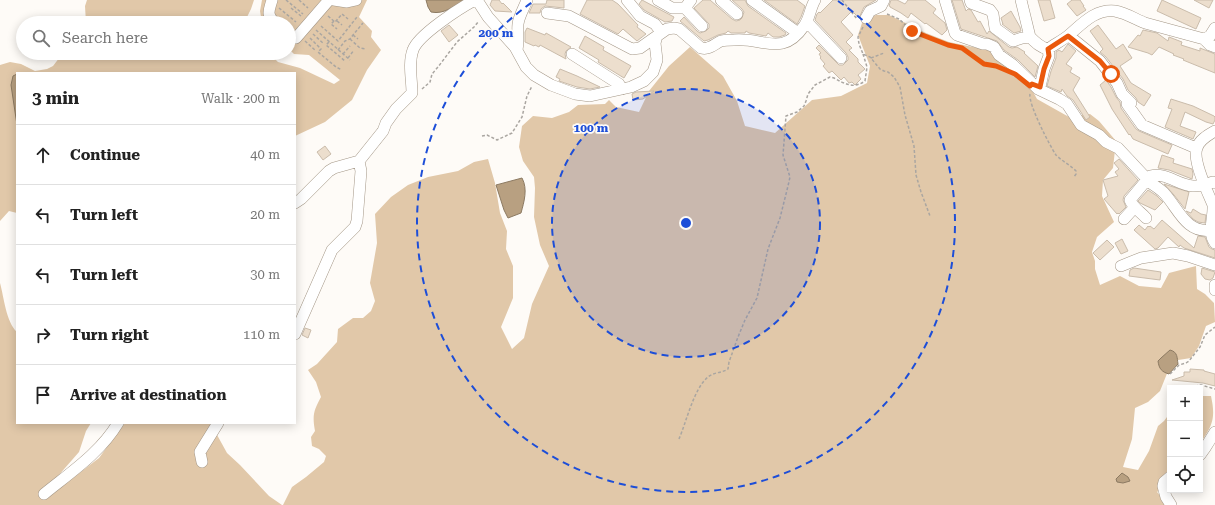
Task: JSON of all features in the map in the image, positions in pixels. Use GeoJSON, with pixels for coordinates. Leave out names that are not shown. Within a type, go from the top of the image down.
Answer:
{"type":"FeatureCollection","features":[{"type":"Feature","properties":{"kind":"street"},"geometry":{"type":"LineString","coordinates":[[308,23],[328,0]]}},
{"type":"Feature","properties":{"kind":"street"},"geometry":{"type":"LineString","coordinates":[[334,0],[347,2],[356,0]]}},
{"type":"Feature","properties":{"kind":"street"},"geometry":{"type":"LineString","coordinates":[[296,202],[329,170],[359,160],[383,131],[386,123],[396,109],[412,93],[411,58],[415,44],[459,8],[476,0],[517,50],[526,67],[536,77],[574,94],[590,96],[631,87],[644,81],[653,72],[657,60],[655,43],[659,34],[655,24],[640,16],[627,0]]}},
{"type":"Feature","properties":{"kind":"street"},"geometry":{"type":"LineString","coordinates":[[517,50],[518,24],[527,0]]}},
{"type":"Feature","properties":{"kind":"street"},"geometry":{"type":"LineString","coordinates":[[658,0],[672,8],[688,4],[702,26]]}},
{"type":"Feature","properties":{"kind":"street"},"geometry":{"type":"LineString","coordinates":[[721,0],[737,14]]}},
{"type":"Feature","properties":{"kind":"street"},"geometry":{"type":"LineString","coordinates":[[752,0],[798,33]]}},
{"type":"Feature","properties":{"kind":"street"},"geometry":{"type":"LineString","coordinates":[[547,13],[569,16],[632,49],[640,48],[667,29],[674,28],[679,29],[701,48],[705,49],[721,41],[735,39],[773,45],[782,44],[790,40],[798,33],[807,22],[815,0]]}},
{"type":"Feature","properties":{"kind":"street"},"geometry":{"type":"LineString","coordinates":[[865,22],[872,10],[881,6],[884,0]]}},
{"type":"Feature","properties":{"kind":"street"},"geometry":{"type":"LineString","coordinates":[[945,0],[955,33],[957,35],[994,47],[999,55],[1013,65],[1034,86],[1067,104],[1081,125],[1118,148],[1147,179],[1163,192],[1187,222],[1194,228],[1200,230],[1212,226]]}},
{"type":"Feature","properties":{"kind":"street"},"geometry":{"type":"LineString","coordinates":[[970,0],[971,3],[990,10],[993,14],[995,28],[1013,41],[1022,38],[1030,38]]}},
{"type":"Feature","properties":{"kind":"street"},"geometry":{"type":"LineString","coordinates":[[1021,0],[1030,38],[1040,46],[1048,49]]}},
{"type":"Feature","properties":{"kind":"street"},"geometry":{"type":"LineString","coordinates":[[270,16],[272,1]]}},
{"type":"Feature","properties":{"kind":"street"},"geometry":{"type":"LineString","coordinates":[[1048,49],[1068,36],[1087,19],[1098,13],[1106,11],[1116,11],[1145,23],[1204,39],[1210,45],[1215,47]]}},
{"type":"Feature","properties":{"kind":"street"},"geometry":{"type":"LineString","coordinates":[[807,22],[841,58]]}},
{"type":"Feature","properties":{"kind":"street"},"geometry":{"type":"LineString","coordinates":[[1204,39],[1210,36],[1215,28]]}},
{"type":"Feature","properties":{"kind":"street"},"geometry":{"type":"LineString","coordinates":[[952,34],[958,39],[971,43],[975,44],[976,41]]}},
{"type":"Feature","properties":{"kind":"street"},"geometry":{"type":"LineString","coordinates":[[1068,36],[1100,61],[1117,83],[1122,94],[1142,125],[1196,148]]}},
{"type":"Feature","properties":{"kind":"street"},"geometry":{"type":"LineString","coordinates":[[1034,86],[1044,69],[1049,56],[1048,49]]}},
{"type":"Feature","properties":{"kind":"street"},"geometry":{"type":"LineString","coordinates":[[572,54],[619,84],[621,93],[642,90]]}},
{"type":"Feature","properties":{"kind":"street"},"geometry":{"type":"LineString","coordinates":[[1215,131],[1204,138],[1196,148],[1197,163],[1210,184],[1213,205],[1211,236],[1215,243]]}},
{"type":"Feature","properties":{"kind":"street"},"geometry":{"type":"LineString","coordinates":[[296,332],[332,250],[355,228],[357,221],[361,171],[359,160]]}},
{"type":"Feature","properties":{"kind":"street"},"geometry":{"type":"LineString","coordinates":[[1124,219],[1129,201],[1150,176],[1160,175],[1194,186],[1210,184]]}},
{"type":"Feature","properties":{"kind":"street"},"geometry":{"type":"LineString","coordinates":[[1129,201],[1146,218]]}},
{"type":"Feature","properties":{"kind":"street"},"geometry":{"type":"LineString","coordinates":[[1121,266],[1141,258],[1173,253],[1188,256],[1215,265]]}},
{"type":"Feature","properties":{"kind":"street"},"geometry":{"type":"LineString","coordinates":[[1215,285],[1215,290]]}},
{"type":"Feature","properties":{"kind":"street"},"geometry":{"type":"LineString","coordinates":[[44,494],[93,455],[111,435],[117,424]]}},
{"type":"Feature","properties":{"kind":"street"},"geometry":{"type":"LineString","coordinates":[[202,462],[200,452],[217,424]]}},
{"type":"Feature","properties":{"kind":"street"},"geometry":{"type":"LineString","coordinates":[[1203,451],[1215,432]]}},
{"type":"Feature","properties":{"kind":"street"},"geometry":{"type":"LineString","coordinates":[[1167,480],[1164,482],[1163,486],[1166,497],[1171,505]]}},
{"type":"Feature","properties":{"kind":"path"},"geometry":{"type":"LineString","coordinates":[[286,0],[308,23],[324,44]]}},
{"type":"Feature","properties":{"kind":"path"},"geometry":{"type":"LineString","coordinates":[[299,0],[308,23],[303,34],[304,33],[321,49],[318,52],[342,70]]}},
{"type":"Feature","properties":{"kind":"path"},"geometry":{"type":"LineString","coordinates":[[679,439],[691,405],[701,385],[706,378],[712,374],[728,368],[745,320],[757,298],[768,249],[780,218],[790,177],[783,155],[786,116],[800,110],[806,104],[808,94],[813,86],[830,77],[854,86],[865,81],[867,67],[858,37],[865,22],[858,21],[842,0]]}},
{"type":"Feature","properties":{"kind":"path"},"geometry":{"type":"LineString","coordinates":[[272,1],[338,41],[357,17]]}},
{"type":"Feature","properties":{"kind":"path"},"geometry":{"type":"LineString","coordinates":[[291,8],[350,60]]}},
{"type":"Feature","properties":{"kind":"path"},"geometry":{"type":"LineString","coordinates":[[883,13],[896,17],[912,31],[948,45],[962,48],[984,64],[1002,68]]}},
{"type":"Feature","properties":{"kind":"path"},"geometry":{"type":"LineString","coordinates":[[337,21],[342,14],[348,19]]}},
{"type":"Feature","properties":{"kind":"path"},"geometry":{"type":"LineString","coordinates":[[412,93],[416,96],[420,90],[426,86],[431,79],[432,74],[457,42],[486,14]]}},
{"type":"Feature","properties":{"kind":"path"},"geometry":{"type":"LineString","coordinates":[[334,21],[331,24],[336,29]]}},
{"type":"Feature","properties":{"kind":"path"},"geometry":{"type":"LineString","coordinates":[[308,23],[337,21],[342,25]]}},
{"type":"Feature","properties":{"kind":"path"},"geometry":{"type":"LineString","coordinates":[[338,50],[345,41],[350,39],[364,23]]}},
{"type":"Feature","properties":{"kind":"path"},"geometry":{"type":"LineString","coordinates":[[353,35],[358,39]]}},
{"type":"Feature","properties":{"kind":"path"},"geometry":{"type":"LineString","coordinates":[[350,39],[360,48],[366,49]]}},
{"type":"Feature","properties":{"kind":"path"},"geometry":{"type":"LineString","coordinates":[[329,42],[326,45],[345,61]]}},
{"type":"Feature","properties":{"kind":"path"},"geometry":{"type":"LineString","coordinates":[[343,54],[350,46]]}},
{"type":"Feature","properties":{"kind":"path"},"geometry":{"type":"LineString","coordinates":[[348,58],[354,50]]}},
{"type":"Feature","properties":{"kind":"path"},"geometry":{"type":"LineString","coordinates":[[871,58],[884,53]]}},
{"type":"Feature","properties":{"kind":"path"},"geometry":{"type":"LineString","coordinates":[[863,54],[866,54],[871,58],[880,69],[888,72],[894,77],[900,87],[902,103],[914,146],[916,174],[930,216]]}},
{"type":"Feature","properties":{"kind":"path"},"geometry":{"type":"LineString","coordinates":[[482,136],[487,135],[497,140],[512,133],[522,117],[527,96],[536,77]]}},
{"type":"Feature","properties":{"kind":"path"},"geometry":{"type":"LineString","coordinates":[[1034,86],[1029,97],[1040,124],[1055,153],[1062,161],[1076,171],[1074,177]]}},
{"type":"Feature","properties":{"kind":"path"},"geometry":{"type":"LineString","coordinates":[[1170,374],[1179,365],[1186,364],[1200,347],[1205,335],[1215,327]]}},
{"type":"Feature","properties":{"kind":"path"},"geometry":{"type":"LineString","coordinates":[[1203,386],[1215,389]]}},
{"type":"Feature","properties":{"kind":"shaded area"},"geometry":{"type":"Polygon","coordinates":[[[87,0],[254,0],[248,16],[86,16],[85,6],[87,0]]]}},
{"type":"Feature","properties":{"kind":"shaded area"},"geometry":{"type":"Polygon","coordinates":[[[262,0],[367,0],[359,17],[372,31],[371,37],[381,50],[367,70],[352,100],[325,122],[296,136],[296,72],[16,72],[16,213],[9,211],[0,221],[0,65],[10,62],[21,64],[35,71],[47,69],[53,66],[58,60],[276,60],[278,62],[300,68],[334,84],[340,80],[309,55],[296,54],[296,16],[261,16],[262,0]]]}},
{"type":"Feature","properties":{"kind":"shaded area"},"geometry":{"type":"Polygon","coordinates":[[[426,0],[466,0],[445,11],[436,13],[431,12],[426,0]]]}},
{"type":"Feature","properties":{"kind":"shaded area"},"geometry":{"type":"Polygon","coordinates":[[[876,15],[889,15],[926,33],[949,42],[992,51],[1026,79],[1037,99],[1069,117],[1090,114],[1099,121],[1116,141],[1113,168],[1103,180],[1102,196],[1114,222],[1097,237],[1092,252],[1100,285],[1120,276],[1139,286],[1161,288],[1169,273],[1196,266],[1197,289],[1205,294],[1214,303],[1215,322],[1206,326],[1199,346],[1191,358],[1172,361],[1160,391],[1148,402],[1135,408],[1132,439],[1123,467],[1138,470],[1149,451],[1158,426],[1167,417],[1167,472],[1162,482],[1162,488],[1157,492],[1168,505],[283,505],[292,487],[324,462],[326,456],[319,449],[312,446],[311,437],[315,431],[314,413],[321,397],[316,382],[308,370],[317,364],[337,342],[338,329],[353,318],[363,318],[371,311],[375,301],[370,283],[377,243],[375,214],[391,197],[408,185],[428,177],[458,171],[474,162],[488,159],[495,183],[500,213],[507,231],[506,249],[513,266],[513,298],[501,327],[512,349],[524,338],[532,304],[549,266],[540,245],[534,217],[534,177],[523,161],[519,147],[522,126],[533,116],[552,118],[569,112],[578,105],[605,104],[609,100],[616,107],[639,112],[649,91],[669,66],[690,47],[723,76],[737,101],[745,126],[775,133],[812,100],[841,96],[867,83],[870,66],[858,35],[862,23],[876,15]]]}},
{"type":"Feature","properties":{"kind":"shaded area"},"geometry":{"type":"Polygon","coordinates":[[[16,74],[16,118],[11,85],[13,76],[16,74]]]}},
{"type":"Feature","properties":{"kind":"shaded area"},"geometry":{"type":"Polygon","coordinates":[[[522,178],[525,191],[521,213],[508,218],[496,185],[522,178]]]}},
{"type":"Feature","properties":{"kind":"shaded area"},"geometry":{"type":"Polygon","coordinates":[[[0,283],[10,322],[16,331],[16,424],[90,424],[86,431],[79,452],[58,476],[59,483],[73,478],[99,458],[124,424],[222,424],[216,433],[227,453],[269,496],[282,505],[0,505],[0,283]]]}},
{"type":"Feature","properties":{"kind":"shaded area"},"geometry":{"type":"Polygon","coordinates":[[[1170,350],[1176,354],[1178,364],[1169,374],[1161,370],[1158,361],[1170,350]]]}},
{"type":"Feature","properties":{"kind":"shaded area"},"geometry":{"type":"Polygon","coordinates":[[[1203,396],[1211,396],[1213,419],[1203,439],[1203,396]]]}},
{"type":"Feature","properties":{"kind":"shaded area"},"geometry":{"type":"Polygon","coordinates":[[[1122,473],[1128,477],[1130,481],[1123,483],[1117,482],[1116,479],[1122,473]]]}},
{"type":"Feature","properties":{"kind":"building"},"geometry":{"type":"Polygon","coordinates":[[[492,0],[499,0],[512,12],[495,11],[490,5],[492,0]]]}},
{"type":"Feature","properties":{"kind":"building"},"geometry":{"type":"Polygon","coordinates":[[[547,0],[564,0],[564,8],[545,6],[541,9],[540,13],[529,13],[533,4],[546,4],[547,0]]]}},
{"type":"Feature","properties":{"kind":"building"},"geometry":{"type":"Polygon","coordinates":[[[587,0],[612,0],[618,4],[638,25],[637,27],[646,34],[637,41],[623,29],[618,34],[580,14],[587,0]]]}},
{"type":"Feature","properties":{"kind":"building"},"geometry":{"type":"Polygon","coordinates":[[[642,0],[674,17],[672,21],[665,22],[644,10],[639,4],[642,0]]]}},
{"type":"Feature","properties":{"kind":"building"},"geometry":{"type":"Polygon","coordinates":[[[703,0],[710,0],[736,21],[742,18],[744,12],[732,0],[745,0],[748,6],[786,33],[785,35],[779,37],[773,37],[768,33],[766,36],[749,33],[746,31],[745,33],[731,33],[728,31],[704,41],[680,21],[684,17],[700,33],[706,31],[709,28],[709,24],[694,8],[703,0]]]}},
{"type":"Feature","properties":{"kind":"building"},"geometry":{"type":"Polygon","coordinates":[[[764,0],[797,0],[805,6],[797,24],[764,0]]]}},
{"type":"Feature","properties":{"kind":"building"},"geometry":{"type":"Polygon","coordinates":[[[833,0],[876,0],[864,7],[859,18],[852,11],[841,22],[853,35],[846,42],[852,48],[849,50],[865,69],[858,75],[861,79],[855,85],[852,82],[849,83],[844,77],[841,80],[832,71],[829,73],[823,66],[825,64],[820,58],[821,57],[819,54],[821,53],[816,48],[819,45],[839,65],[843,65],[848,60],[846,53],[815,20],[817,14],[819,12],[820,13],[833,0]]]}},
{"type":"Feature","properties":{"kind":"building"},"geometry":{"type":"Polygon","coordinates":[[[891,0],[897,0],[905,4],[908,0],[925,0],[936,9],[933,13],[945,23],[947,30],[942,35],[911,13],[908,18],[889,6],[891,0]]]}},
{"type":"Feature","properties":{"kind":"building"},"geometry":{"type":"Polygon","coordinates":[[[952,0],[962,0],[966,11],[968,9],[971,10],[978,22],[980,21],[987,34],[989,31],[1009,47],[1017,47],[1025,52],[1024,53],[1038,66],[1035,77],[1018,60],[1004,50],[997,41],[961,29],[952,0]]]}},
{"type":"Feature","properties":{"kind":"building"},"geometry":{"type":"Polygon","coordinates":[[[1038,0],[1050,0],[1055,18],[1044,21],[1038,0]]]}},
{"type":"Feature","properties":{"kind":"building"},"geometry":{"type":"Polygon","coordinates":[[[1072,0],[1080,0],[1086,10],[1077,16],[1067,4],[1072,0]]]}},
{"type":"Feature","properties":{"kind":"building"},"geometry":{"type":"Polygon","coordinates":[[[1162,0],[1201,18],[1196,29],[1157,11],[1162,0]]]}},
{"type":"Feature","properties":{"kind":"building"},"geometry":{"type":"Polygon","coordinates":[[[1194,0],[1213,0],[1209,8],[1194,0]]]}},
{"type":"Feature","properties":{"kind":"building"},"geometry":{"type":"Polygon","coordinates":[[[1011,11],[1021,31],[1014,33],[1002,24],[1001,18],[1011,11]]]}},
{"type":"Feature","properties":{"kind":"building"},"geometry":{"type":"Polygon","coordinates":[[[449,25],[458,35],[449,42],[441,31],[449,25]]]}},
{"type":"Feature","properties":{"kind":"building"},"geometry":{"type":"Polygon","coordinates":[[[1098,25],[1116,49],[1123,44],[1132,58],[1120,66],[1131,83],[1151,95],[1144,106],[1138,102],[1128,90],[1123,79],[1106,57],[1100,52],[1103,49],[1090,31],[1098,25]]]}},
{"type":"Feature","properties":{"kind":"building"},"geometry":{"type":"Polygon","coordinates":[[[527,28],[545,35],[546,33],[571,47],[566,51],[566,59],[540,45],[539,47],[534,46],[525,42],[525,32],[527,28]]]}},
{"type":"Feature","properties":{"kind":"building"},"geometry":{"type":"Polygon","coordinates":[[[1143,30],[1157,33],[1168,41],[1169,37],[1182,42],[1181,45],[1200,51],[1200,48],[1215,54],[1215,73],[1183,60],[1184,59],[1159,47],[1152,55],[1128,47],[1138,35],[1140,36],[1143,30]]]}},
{"type":"Feature","properties":{"kind":"building"},"geometry":{"type":"Polygon","coordinates":[[[585,36],[604,47],[603,50],[631,66],[624,78],[579,48],[585,36]]]}},
{"type":"Feature","properties":{"kind":"building"},"geometry":{"type":"Polygon","coordinates":[[[1068,44],[1076,51],[1066,64],[1072,68],[1070,72],[1080,78],[1073,90],[1090,117],[1086,120],[1073,100],[1067,96],[1062,89],[1061,92],[1047,86],[1056,58],[1056,52],[1059,50],[1062,52],[1068,44]]]}},
{"type":"Feature","properties":{"kind":"building"},"geometry":{"type":"Polygon","coordinates":[[[560,69],[600,87],[590,89],[577,87],[559,81],[560,79],[556,77],[560,69]]]}},
{"type":"Feature","properties":{"kind":"building"},"geometry":{"type":"Polygon","coordinates":[[[1106,80],[1120,102],[1121,108],[1136,129],[1172,145],[1168,154],[1133,139],[1130,134],[1129,135],[1112,109],[1100,85],[1106,80]]]}},
{"type":"Feature","properties":{"kind":"building"},"geometry":{"type":"Polygon","coordinates":[[[654,91],[643,99],[633,100],[632,94],[636,92],[654,91]]]}},
{"type":"Feature","properties":{"kind":"building"},"geometry":{"type":"Polygon","coordinates":[[[1171,99],[1193,106],[1214,116],[1215,120],[1213,124],[1185,112],[1180,126],[1196,132],[1193,139],[1165,127],[1172,109],[1168,108],[1171,99]]]}},
{"type":"Feature","properties":{"kind":"building"},"geometry":{"type":"Polygon","coordinates":[[[325,146],[331,154],[323,160],[317,152],[325,146]]]}},
{"type":"Feature","properties":{"kind":"building"},"geometry":{"type":"Polygon","coordinates":[[[1162,155],[1174,159],[1173,163],[1192,169],[1192,179],[1169,170],[1158,168],[1162,155]]]}},
{"type":"Feature","properties":{"kind":"building"},"geometry":{"type":"Polygon","coordinates":[[[1119,159],[1138,180],[1124,196],[1123,200],[1126,207],[1119,214],[1117,214],[1104,199],[1108,196],[1103,180],[1118,176],[1115,172],[1119,169],[1114,163],[1119,159]]]}},
{"type":"Feature","properties":{"kind":"building"},"geometry":{"type":"Polygon","coordinates":[[[1164,184],[1189,192],[1185,209],[1174,195],[1164,184]]]}},
{"type":"Feature","properties":{"kind":"building"},"geometry":{"type":"Polygon","coordinates":[[[1148,190],[1163,202],[1155,210],[1138,201],[1148,190]]]}},
{"type":"Feature","properties":{"kind":"building"},"geometry":{"type":"Polygon","coordinates":[[[1193,209],[1206,215],[1205,223],[1198,222],[1193,219],[1186,211],[1191,213],[1193,209]]]}},
{"type":"Feature","properties":{"kind":"building"},"geometry":{"type":"Polygon","coordinates":[[[1162,220],[1194,248],[1198,236],[1205,237],[1209,247],[1215,250],[1215,258],[1184,248],[1180,245],[1179,247],[1168,237],[1158,248],[1155,249],[1134,230],[1139,225],[1145,230],[1148,226],[1154,229],[1162,220]]]}},
{"type":"Feature","properties":{"kind":"building"},"geometry":{"type":"Polygon","coordinates":[[[1122,239],[1128,251],[1121,254],[1115,243],[1122,239]]]}},
{"type":"Feature","properties":{"kind":"building"},"geometry":{"type":"Polygon","coordinates":[[[1107,240],[1114,247],[1100,260],[1093,253],[1107,240]]]}},
{"type":"Feature","properties":{"kind":"building"},"geometry":{"type":"Polygon","coordinates":[[[1134,268],[1161,272],[1160,280],[1129,276],[1130,270],[1134,268]]]}},
{"type":"Feature","properties":{"kind":"building"},"geometry":{"type":"Polygon","coordinates":[[[1202,268],[1215,272],[1213,278],[1210,280],[1205,279],[1201,274],[1202,268]]]}},
{"type":"Feature","properties":{"kind":"building"},"geometry":{"type":"Polygon","coordinates":[[[305,328],[311,330],[308,338],[302,335],[305,328]]]}},
{"type":"Feature","properties":{"kind":"building"},"geometry":{"type":"Polygon","coordinates":[[[1190,369],[1204,370],[1215,374],[1215,386],[1203,383],[1172,380],[1184,376],[1184,372],[1190,372],[1190,369]]]}},
{"type":"Feature","properties":{"kind":"route"},"geometry":{"type":"LineString","coordinates":[[912,31],[936,39],[948,45],[962,48],[980,62],[996,66],[1015,74],[1030,86],[1032,84],[1040,87],[1049,56],[1048,49],[1068,36],[1100,61],[1111,74]]}}]}
